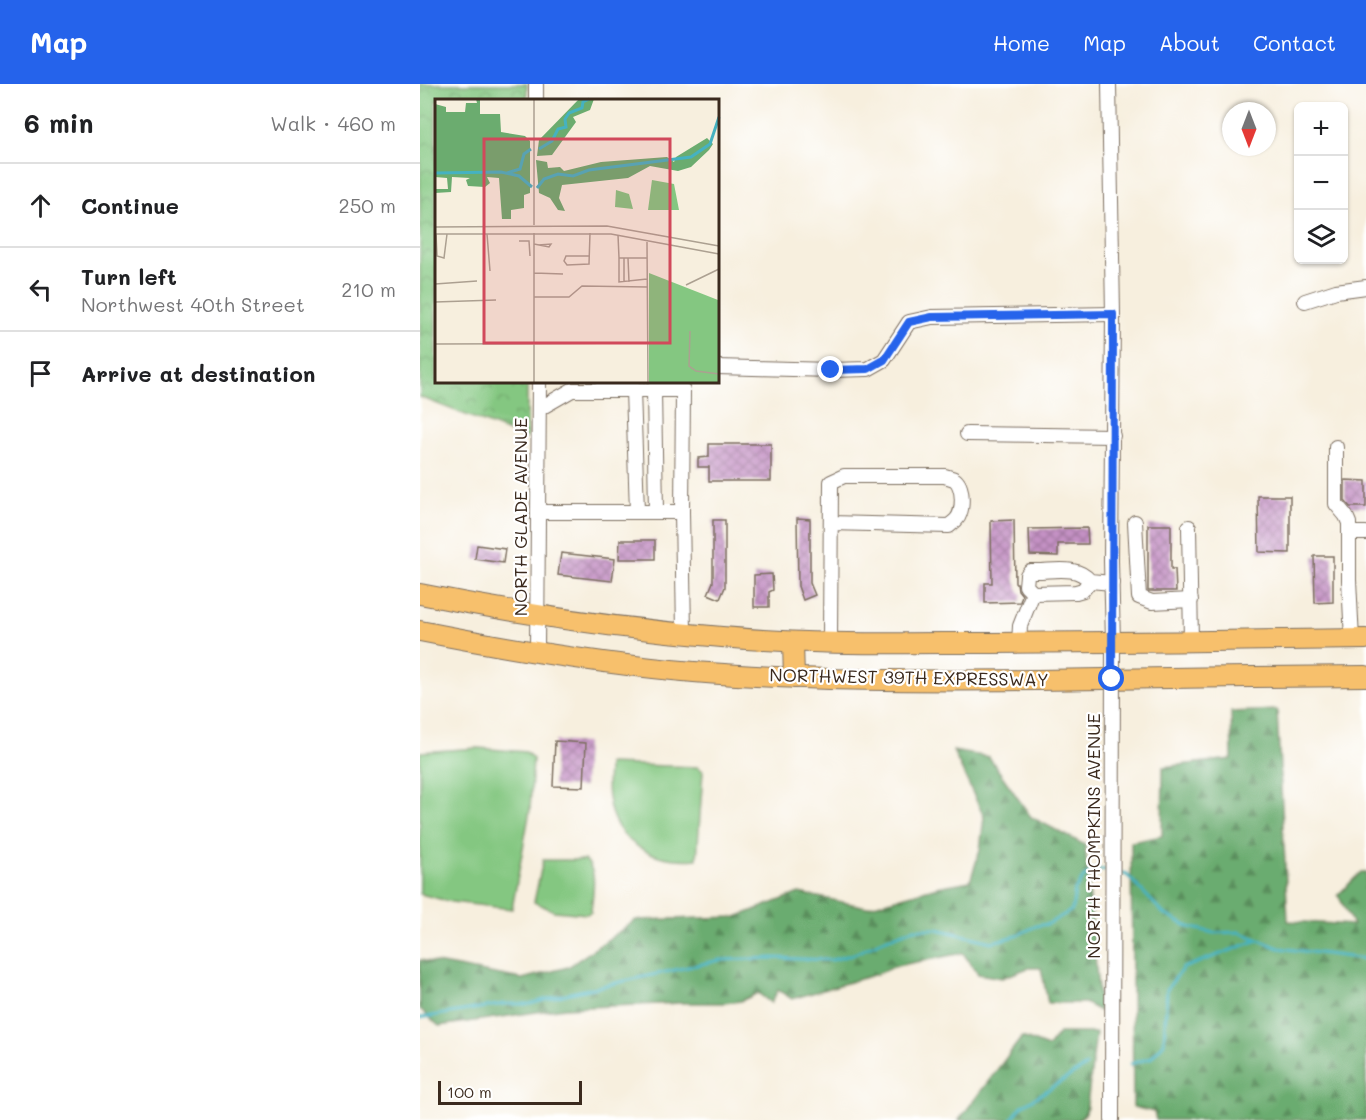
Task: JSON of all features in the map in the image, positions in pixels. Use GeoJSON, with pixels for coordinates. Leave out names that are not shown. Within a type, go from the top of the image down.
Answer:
{"type":"FeatureCollection","features":[{"type":"Feature","properties":{"kind":"highway","name":"NORTHWEST 39TH EXPRESSWAY"},"geometry":{"type":"LineString","coordinates":[[420,594],[538,615],[684,633],[793,642],[1359,640]]}},
{"type":"Feature","properties":{"kind":"highway","name":"NORTHWEST 39TH EXPRESSWAY"},"geometry":{"type":"LineString","coordinates":[[420,631],[537,653],[658,669],[794,678],[917,682],[1366,676]]}},
{"type":"Feature","properties":{"kind":"highway"},"geometry":{"type":"LineString","coordinates":[[793,642],[794,678]]}},
{"type":"Feature","properties":{"kind":"street","name":"NORTH THOMPKINS AVENUE"},"geometry":{"type":"LineString","coordinates":[[1109,84],[1113,314],[1112,1120]]}},
{"type":"Feature","properties":{"kind":"street"},"geometry":{"type":"LineString","coordinates":[[1305,301],[1336,291],[1366,287]]}},
{"type":"Feature","properties":{"kind":"street"},"geometry":{"type":"LineString","coordinates":[[718,367],[868,369],[884,360],[909,322],[932,317],[1113,314]]}},
{"type":"Feature","properties":{"kind":"street","name":"NORTH GLADE AVENUE"},"geometry":{"type":"LineString","coordinates":[[537,653],[539,382]]}},
{"type":"Feature","properties":{"kind":"street"},"geometry":{"type":"LineString","coordinates":[[539,409],[572,390],[683,390],[684,633]]}},
{"type":"Feature","properties":{"kind":"street"},"geometry":{"type":"LineString","coordinates":[[633,390],[637,512]]}},
{"type":"Feature","properties":{"kind":"street"},"geometry":{"type":"LineString","coordinates":[[654,390],[656,512]]}},
{"type":"Feature","properties":{"kind":"street"},"geometry":{"type":"LineString","coordinates":[[967,434],[1113,436]]}},
{"type":"Feature","properties":{"kind":"street"},"geometry":{"type":"LineString","coordinates":[[1336,447],[1336,504],[1349,520],[1348,580],[1359,640]]}},
{"type":"Feature","properties":{"kind":"street"},"geometry":{"type":"LineString","coordinates":[[830,643],[831,482],[838,477],[945,476],[957,482],[962,497],[960,513],[949,526],[831,523]]}},
{"type":"Feature","properties":{"kind":"street"},"geometry":{"type":"LineString","coordinates":[[538,512],[682,512]]}},
{"type":"Feature","properties":{"kind":"street"},"geometry":{"type":"LineString","coordinates":[[1135,522],[1138,597],[1152,602],[1191,600]]}},
{"type":"Feature","properties":{"kind":"street"},"geometry":{"type":"LineString","coordinates":[[1189,527],[1191,642]]}},
{"type":"Feature","properties":{"kind":"street"},"geometry":{"type":"LineString","coordinates":[[1349,533],[1366,533]]}},
{"type":"Feature","properties":{"kind":"street"},"geometry":{"type":"LineString","coordinates":[[1111,561],[1137,559]]}},
{"type":"Feature","properties":{"kind":"street"},"geometry":{"type":"LineString","coordinates":[[1090,581],[1083,590],[1076,592],[1033,593],[1026,586],[1027,575],[1030,571],[1076,570],[1090,581],[1112,583]]}},
{"type":"Feature","properties":{"kind":"street"},"geometry":{"type":"LineString","coordinates":[[1019,643],[1020,626],[1033,593]]}},
{"type":"Feature","properties":{"kind":"green space"},"geometry":{"type":"Polygon","coordinates":[[[420,84],[527,84],[527,99],[435,99],[435,382],[527,382],[527,439],[420,397],[420,84]]]}},
{"type":"Feature","properties":{"kind":"green space"},"geometry":{"type":"Polygon","coordinates":[[[1277,710],[1288,921],[1353,925],[1338,895],[1361,872],[1366,872],[1366,1120],[1156,1120],[1154,1112],[1133,1107],[1131,842],[1162,836],[1163,767],[1232,759],[1231,712],[1277,710]]]}},
{"type":"Feature","properties":{"kind":"green space"},"geometry":{"type":"Polygon","coordinates":[[[478,748],[526,752],[533,759],[530,810],[512,909],[451,902],[420,894],[420,752],[478,748]]]}},
{"type":"Feature","properties":{"kind":"green space"},"geometry":{"type":"Polygon","coordinates":[[[953,751],[989,757],[1031,817],[1085,845],[1100,1011],[1085,1003],[1048,1003],[1041,968],[1028,968],[1002,978],[978,974],[963,953],[896,966],[877,974],[792,999],[778,990],[771,1003],[758,993],[741,1001],[724,1003],[565,1008],[439,1026],[420,1009],[420,960],[522,979],[568,967],[636,920],[736,917],[799,893],[867,907],[937,887],[970,881],[980,850],[984,817],[953,751]]]}},
{"type":"Feature","properties":{"kind":"green space"},"geometry":{"type":"Polygon","coordinates":[[[608,764],[698,767],[703,771],[697,859],[666,858],[652,854],[627,838],[618,827],[612,813],[607,793],[608,764]]]}},
{"type":"Feature","properties":{"kind":"green space"},"geometry":{"type":"Polygon","coordinates":[[[543,860],[585,860],[592,870],[593,877],[591,912],[587,914],[554,911],[534,902],[543,860]]]}},
{"type":"Feature","properties":{"kind":"green space"},"geometry":{"type":"Polygon","coordinates":[[[1059,1033],[1096,1033],[1086,1113],[1078,1120],[959,1120],[1022,1037],[1048,1047],[1059,1033]]]}},
{"type":"Feature","properties":{"kind":"building"},"geometry":{"type":"Polygon","coordinates":[[[709,444],[771,444],[771,481],[709,481],[709,467],[698,467],[698,458],[709,457],[709,444]]]}},
{"type":"Feature","properties":{"kind":"building"},"geometry":{"type":"Polygon","coordinates":[[[1345,480],[1366,481],[1366,507],[1350,507],[1345,501],[1345,480]]]}},
{"type":"Feature","properties":{"kind":"building"},"geometry":{"type":"Polygon","coordinates":[[[1258,496],[1290,496],[1290,553],[1259,552],[1258,496]]]}},
{"type":"Feature","properties":{"kind":"building"},"geometry":{"type":"Polygon","coordinates":[[[797,518],[810,519],[810,583],[815,595],[803,600],[798,586],[797,518]]]}},
{"type":"Feature","properties":{"kind":"building"},"geometry":{"type":"Polygon","coordinates":[[[713,520],[725,520],[725,587],[720,599],[708,594],[713,582],[713,520]]]}},
{"type":"Feature","properties":{"kind":"building"},"geometry":{"type":"Polygon","coordinates":[[[1014,520],[1015,583],[1022,595],[1020,602],[985,603],[985,583],[992,583],[991,521],[1014,520]]]}},
{"type":"Feature","properties":{"kind":"building"},"geometry":{"type":"Polygon","coordinates":[[[1148,525],[1171,525],[1171,569],[1175,569],[1176,591],[1148,591],[1148,525]]]}},
{"type":"Feature","properties":{"kind":"building"},"geometry":{"type":"Polygon","coordinates":[[[1087,528],[1088,544],[1058,544],[1058,556],[1030,555],[1029,529],[1087,528]]]}},
{"type":"Feature","properties":{"kind":"building"},"geometry":{"type":"Polygon","coordinates":[[[620,540],[655,540],[655,559],[619,559],[620,540]]]}},
{"type":"Feature","properties":{"kind":"building"},"geometry":{"type":"Polygon","coordinates":[[[477,545],[505,549],[503,563],[475,559],[477,545]]]}},
{"type":"Feature","properties":{"kind":"building"},"geometry":{"type":"Polygon","coordinates":[[[561,553],[615,559],[612,581],[558,575],[561,553]]]}},
{"type":"Feature","properties":{"kind":"building"},"geometry":{"type":"Polygon","coordinates":[[[1314,556],[1333,556],[1333,602],[1315,603],[1314,556]]]}},
{"type":"Feature","properties":{"kind":"building"},"geometry":{"type":"Polygon","coordinates":[[[772,574],[773,590],[769,592],[769,607],[754,607],[754,575],[772,574]]]}},
{"type":"Feature","properties":{"kind":"building"},"geometry":{"type":"Polygon","coordinates":[[[555,741],[586,743],[584,787],[553,786],[555,741]]]}},
{"type":"Feature","properties":{"kind":"waterway"},"geometry":{"type":"LineString","coordinates":[[420,1018],[504,1004],[530,1004],[720,960],[774,958],[832,960],[854,954],[913,929],[937,929],[992,942],[1048,924],[1072,910],[1075,890],[1083,878],[1093,870],[1105,870]]}},
{"type":"Feature","properties":{"kind":"waterway"},"geometry":{"type":"LineString","coordinates":[[1118,872],[1127,875],[1164,914],[1189,927],[1214,933],[1239,932],[1279,948],[1366,959]]}},
{"type":"Feature","properties":{"kind":"waterway"},"geometry":{"type":"LineString","coordinates":[[1130,1064],[1151,1058],[1164,1043],[1167,989],[1183,968],[1258,940]]}},
{"type":"Feature","properties":{"kind":"waterway"},"geometry":{"type":"LineString","coordinates":[[1011,1120],[1022,1106],[1086,1066]]}},
{"type":"Feature","properties":{"kind":"route"},"geometry":{"type":"LineString","coordinates":[[831,370],[868,369],[884,360],[909,322],[932,317],[1113,314],[1112,679]]}}]}
